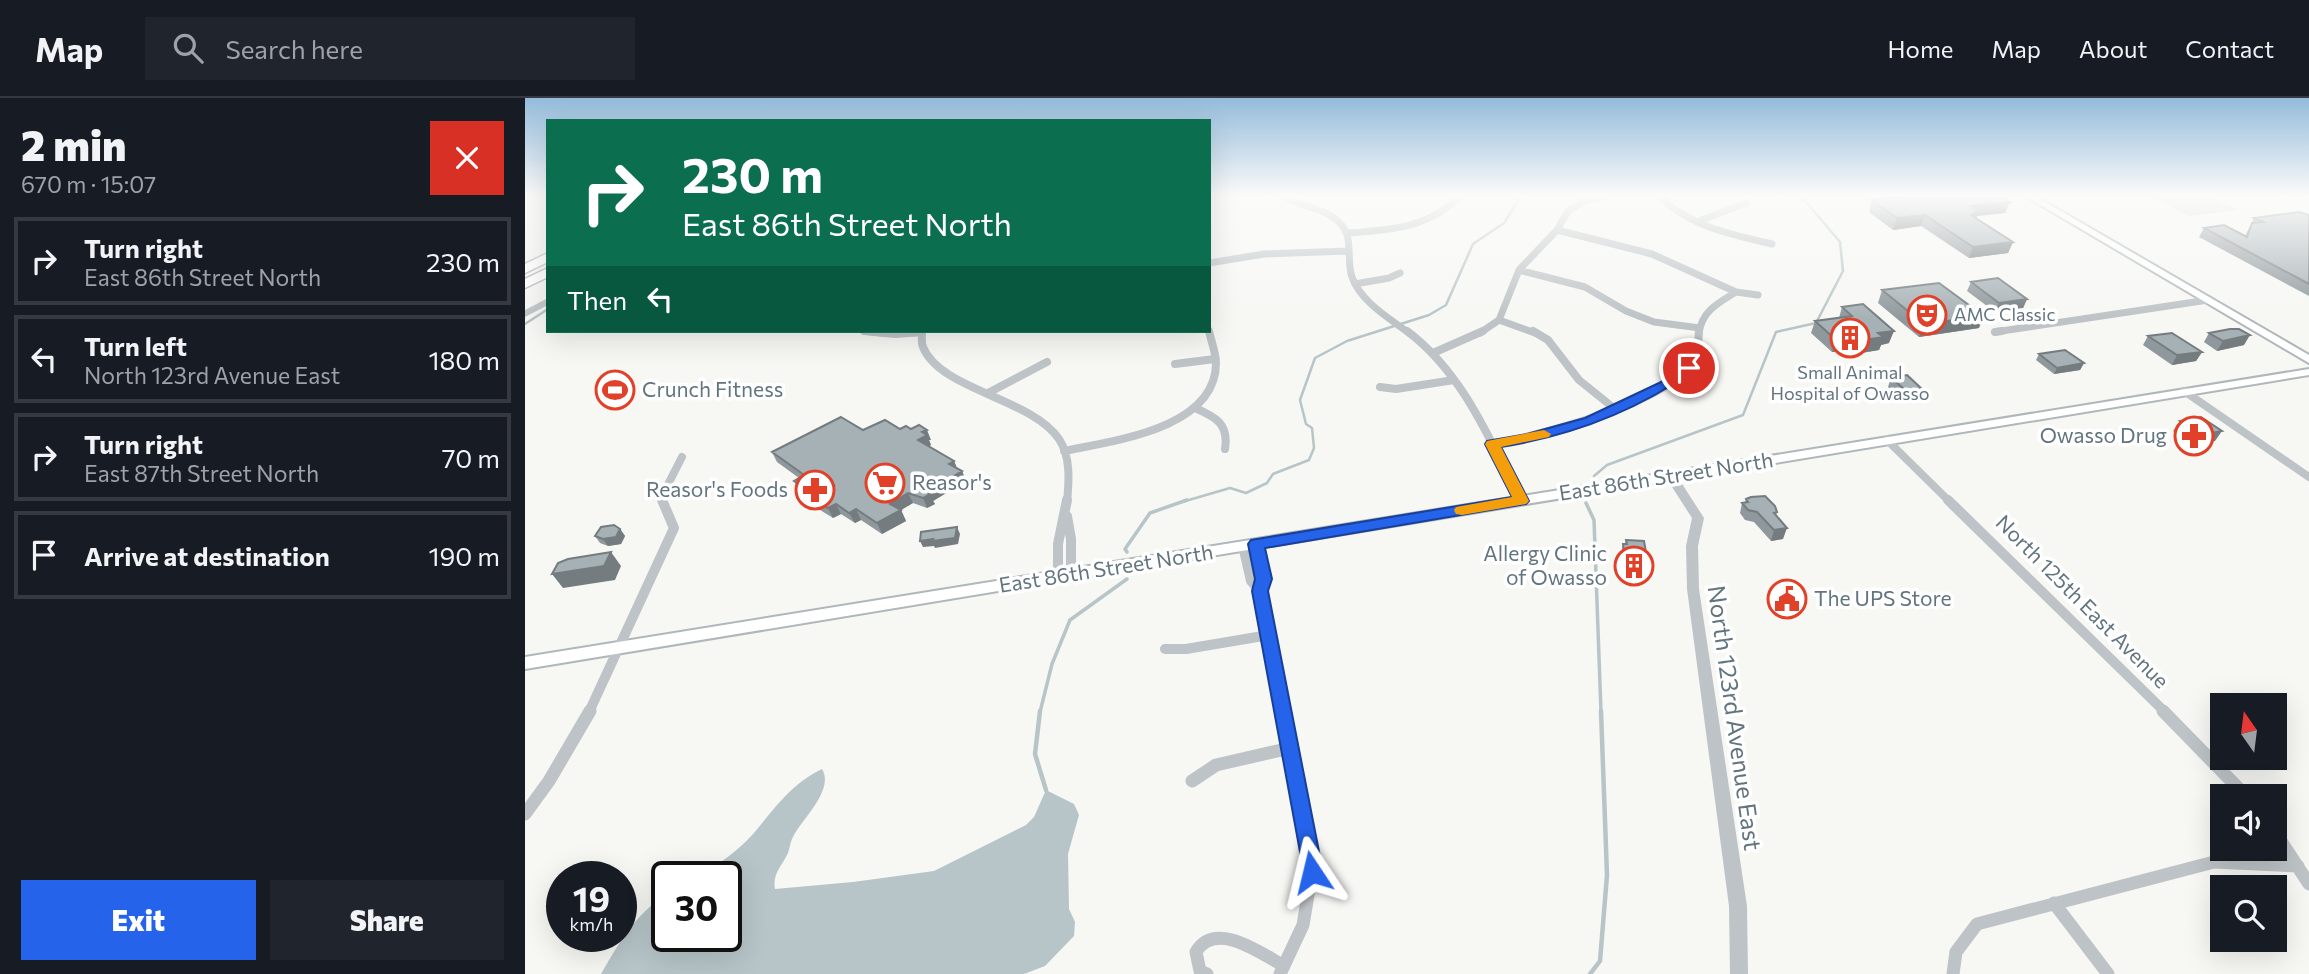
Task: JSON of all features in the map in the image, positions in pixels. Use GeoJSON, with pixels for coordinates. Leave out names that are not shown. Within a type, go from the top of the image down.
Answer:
{"type":"FeatureCollection","features":[{"type":"Feature","properties":{"kind":"highway"},"geometry":{"type":"LineString","coordinates":[[525,268],[546,258]]}},
{"type":"Feature","properties":{"kind":"highway"},"geometry":{"type":"LineString","coordinates":[[525,284],[546,273]]}},
{"type":"Feature","properties":{"kind":"main road"},"geometry":{"type":"LineString","coordinates":[[2099,237],[2309,360]]}},
{"type":"Feature","properties":{"kind":"main road","name":"East 86th Street North"},"geometry":{"type":"LineString","coordinates":[[525,663],[2309,372]]}},
{"type":"Feature","properties":{"kind":"street"},"geometry":{"type":"LineString","coordinates":[[1347,237],[1348,267],[1355,284],[1433,353],[1454,380],[1492,444],[1521,501]]}},
{"type":"Feature","properties":{"kind":"street"},"geometry":{"type":"LineString","coordinates":[[1433,353],[1474,338],[1499,320],[1519,270],[1549,237]]}},
{"type":"Feature","properties":{"kind":"street"},"geometry":{"type":"LineString","coordinates":[[1584,237],[1652,254],[1735,292],[1758,295]]}},
{"type":"Feature","properties":{"kind":"street"},"geometry":{"type":"LineString","coordinates":[[1743,237],[1772,244]]}},
{"type":"Feature","properties":{"kind":"street"},"geometry":{"type":"LineString","coordinates":[[1211,263],[1264,254],[1348,251]]}},
{"type":"Feature","properties":{"kind":"street"},"geometry":{"type":"LineString","coordinates":[[1519,270],[1585,286],[1646,319],[1700,328]]}},
{"type":"Feature","properties":{"kind":"street"},"geometry":{"type":"LineString","coordinates":[[1355,284],[1389,278],[1400,273]]}},
{"type":"Feature","properties":{"kind":"street"},"geometry":{"type":"LineString","coordinates":[[1492,444],[1568,428],[1615,410],[1664,386],[1689,368],[1700,349],[1700,328],[1710,310],[1735,292]]}},
{"type":"Feature","properties":{"kind":"street"},"geometry":{"type":"LineString","coordinates":[[1996,332],[2208,300]]}},
{"type":"Feature","properties":{"kind":"street"},"geometry":{"type":"LineString","coordinates":[[525,314],[546,302]]}},
{"type":"Feature","properties":{"kind":"street"},"geometry":{"type":"LineString","coordinates":[[1499,320],[1531,330],[1548,340],[1579,380],[1615,410]]}},
{"type":"Feature","properties":{"kind":"street"},"geometry":{"type":"LineString","coordinates":[[885,333],[904,333]]}},
{"type":"Feature","properties":{"kind":"street"},"geometry":{"type":"LineString","coordinates":[[922,333],[922,346],[928,358],[1044,424],[1060,442],[1067,467],[1066,512],[1058,542],[1064,576]]}},
{"type":"Feature","properties":{"kind":"street"},"geometry":{"type":"LineString","coordinates":[[1064,451],[1156,429],[1195,408],[1212,389],[1217,371],[1209,333]]}},
{"type":"Feature","properties":{"kind":"street"},"geometry":{"type":"LineString","coordinates":[[1175,364],[1215,359]]}},
{"type":"Feature","properties":{"kind":"street"},"geometry":{"type":"LineString","coordinates":[[988,393],[1047,362]]}},
{"type":"Feature","properties":{"kind":"street"},"geometry":{"type":"LineString","coordinates":[[1380,387],[1397,389],[1454,380]]}},
{"type":"Feature","properties":{"kind":"street"},"geometry":{"type":"LineString","coordinates":[[2184,391],[2309,477]]}},
{"type":"Feature","properties":{"kind":"street"},"geometry":{"type":"LineString","coordinates":[[1195,408],[1214,417],[1226,428],[1229,434],[1225,449]]}},
{"type":"Feature","properties":{"kind":"street","name":"North 125th East Avenue"},"geometry":{"type":"LineString","coordinates":[[1887,440],[2235,784]]}},
{"type":"Feature","properties":{"kind":"street"},"geometry":{"type":"LineString","coordinates":[[525,814],[570,749],[622,647],[674,528],[661,498],[682,457]]}},
{"type":"Feature","properties":{"kind":"street","name":"North 123rd Avenue East"},"geometry":{"type":"LineString","coordinates":[[1671,476],[1697,518],[1692,556],[1693,590],[1738,905],[1739,974]]}},
{"type":"Feature","properties":{"kind":"street"},"geometry":{"type":"LineString","coordinates":[[1206,974],[1200,971],[1195,960],[1197,950],[1211,938],[1222,935],[1282,970],[1308,915],[1312,872],[1260,591],[1251,581],[1250,545]]}},
{"type":"Feature","properties":{"kind":"street"},"geometry":{"type":"LineString","coordinates":[[1165,649],[1186,649],[1269,635]]}},
{"type":"Feature","properties":{"kind":"street"},"geometry":{"type":"LineString","coordinates":[[1192,781],[1216,765],[1290,748]]}},
{"type":"Feature","properties":{"kind":"street"},"geometry":{"type":"LineString","coordinates":[[2287,850],[2309,884]]}},
{"type":"Feature","properties":{"kind":"street"},"geometry":{"type":"LineString","coordinates":[[1953,974],[1952,967],[1959,942],[1977,923],[2214,862],[2298,866]]}},
{"type":"Feature","properties":{"kind":"street"},"geometry":{"type":"LineString","coordinates":[[2054,903],[2108,974]]}},
{"type":"Feature","properties":{"kind":"shaded area"},"geometry":{"type":"Polygon","coordinates":[[[822,769],[824,786],[792,839],[788,853],[776,874],[775,889],[934,871],[1026,825],[1034,817],[1046,790],[1074,804],[1079,815],[1068,854],[1069,909],[1075,922],[1074,936],[1045,966],[1024,974],[601,974],[615,952],[637,952],[637,919],[651,906],[651,952],[742,952],[742,861],[722,861],[754,833],[792,789],[822,769]]]}},
{"type":"Feature","properties":{"kind":"building"},"geometry":{"type":"Polygon","coordinates":[[[1958,237],[2005,237],[2013,242],[1973,247],[1958,237]]]}},
{"type":"Feature","properties":{"kind":"building"},"geometry":{"type":"Polygon","coordinates":[[[2221,237],[2309,237],[2309,284],[2221,237]]]}},
{"type":"Feature","properties":{"kind":"building"},"geometry":{"type":"Polygon","coordinates":[[[1998,278],[2027,299],[1999,303],[1971,282],[1998,278]]]}},
{"type":"Feature","properties":{"kind":"building"},"geometry":{"type":"Polygon","coordinates":[[[1939,283],[1984,316],[1924,324],[1882,290],[1939,283]]]}},
{"type":"Feature","properties":{"kind":"building"},"geometry":{"type":"Polygon","coordinates":[[[1863,304],[1894,331],[1878,333],[1883,337],[1865,340],[1861,336],[1836,340],[1815,321],[1852,316],[1842,307],[1863,304]]]}},
{"type":"Feature","properties":{"kind":"building"},"geometry":{"type":"Polygon","coordinates":[[[2239,329],[2250,335],[2223,341],[2209,333],[2239,329]]]}},
{"type":"Feature","properties":{"kind":"building"},"geometry":{"type":"Polygon","coordinates":[[[2172,333],[2202,352],[2177,355],[2148,336],[2172,333]]]}},
{"type":"Feature","properties":{"kind":"building"},"geometry":{"type":"Polygon","coordinates":[[[2065,350],[2084,363],[2057,368],[2039,354],[2065,350]]]}},
{"type":"Feature","properties":{"kind":"building"},"geometry":{"type":"Polygon","coordinates":[[[1907,375],[1922,389],[1918,389],[1921,392],[1909,393],[1891,378],[1907,375]]]}},
{"type":"Feature","properties":{"kind":"building","name":"Reasor's"},"geometry":{"type":"Polygon","coordinates":[[[841,417],[863,430],[885,420],[900,429],[906,426],[911,429],[919,425],[927,430],[922,432],[927,435],[918,440],[954,461],[949,464],[962,471],[927,492],[930,494],[923,498],[908,493],[890,504],[901,510],[877,523],[856,509],[849,513],[836,504],[828,508],[812,497],[835,485],[802,486],[794,481],[804,475],[772,452],[841,417]]]}},
{"type":"Feature","properties":{"kind":"building"},"geometry":{"type":"Polygon","coordinates":[[[2201,417],[2222,431],[2200,435],[2180,421],[2201,417]]]}},
{"type":"Feature","properties":{"kind":"building"},"geometry":{"type":"Polygon","coordinates":[[[1765,496],[1775,506],[1777,512],[1774,513],[1787,528],[1774,530],[1757,512],[1748,510],[1742,503],[1748,502],[1746,499],[1751,497],[1765,496]]]}},
{"type":"Feature","properties":{"kind":"building"},"geometry":{"type":"Polygon","coordinates":[[[614,525],[620,529],[616,537],[603,539],[595,536],[601,527],[614,525]]]}},
{"type":"Feature","properties":{"kind":"building"},"geometry":{"type":"Polygon","coordinates":[[[957,527],[955,538],[920,541],[921,532],[957,527]]]}},
{"type":"Feature","properties":{"kind":"building"},"geometry":{"type":"Polygon","coordinates":[[[1626,540],[1644,541],[1649,569],[1626,567],[1623,544],[1627,544],[1626,540]]]}},
{"type":"Feature","properties":{"kind":"building"},"geometry":{"type":"Polygon","coordinates":[[[611,552],[604,566],[552,574],[558,563],[568,559],[611,552]]]}},
{"type":"Feature","properties":{"kind":"waterway"},"geometry":{"type":"LineString","coordinates":[[1182,502],[1230,488],[1246,493],[1267,483],[1273,474],[1309,460],[1314,448],[1312,428],[1306,424],[1300,400],[1315,358],[1347,341],[1429,315],[1446,305],[1473,244],[1484,237]]}},
{"type":"Feature","properties":{"kind":"waterway"},"geometry":{"type":"LineString","coordinates":[[1594,476],[1607,465],[1743,415],[1776,332],[1816,323],[1843,271],[1840,242],[1836,237]]}},
{"type":"Feature","properties":{"kind":"waterway"},"geometry":{"type":"LineString","coordinates":[[525,324],[546,310]]}},
{"type":"Feature","properties":{"kind":"waterway"},"geometry":{"type":"LineString","coordinates":[[1127,552],[1125,549],[1150,513],[1187,500]]}},
{"type":"Feature","properties":{"kind":"waterway"},"geometry":{"type":"LineString","coordinates":[[1586,503],[1594,520],[1601,712]]}},
{"type":"Feature","properties":{"kind":"waterway"},"geometry":{"type":"LineString","coordinates":[[1040,712],[1052,664],[1070,620],[1127,579]]}},
{"type":"Feature","properties":{"kind":"waterway"},"geometry":{"type":"LineString","coordinates":[[1040,711],[1035,754],[1046,790]]}},
{"type":"Feature","properties":{"kind":"waterway"},"geometry":{"type":"LineString","coordinates":[[1590,974],[1600,961],[1607,875],[1601,711]]}},
{"type":"Feature","properties":{"kind":"slow traffic"},"geometry":{"type":"LineString","coordinates":[[1462,510],[1521,501],[1492,444],[1544,434]]}},
{"type":"Feature","properties":{"kind":"place","name":"AMC Classic"},"geometry":{"type":"Point","coordinates":[1927,315]}},
{"type":"Feature","properties":{"kind":"place","name":"Small Animal Hospital of Owasso"},"geometry":{"type":"Point","coordinates":[1850,338]}},
{"type":"Feature","properties":{"kind":"place","name":"Crunch Fitness"},"geometry":{"type":"Point","coordinates":[615,390]}},
{"type":"Feature","properties":{"kind":"place","name":"Owasso Drug"},"geometry":{"type":"Point","coordinates":[2194,436]}},
{"type":"Feature","properties":{"kind":"place","name":"Reasor's"},"geometry":{"type":"Point","coordinates":[885,483]}},
{"type":"Feature","properties":{"kind":"place","name":"Reasor's Foods"},"geometry":{"type":"Point","coordinates":[815,490]}},
{"type":"Feature","properties":{"kind":"place","name":"Allergy Clinic of Owasso"},"geometry":{"type":"Point","coordinates":[1634,566]}},
{"type":"Feature","properties":{"kind":"place","name":"The UPS Store"},"geometry":{"type":"Point","coordinates":[1787,599]}},
{"type":"Feature","properties":{"kind":"route"},"geometry":{"type":"LineString","coordinates":[[1312,872],[1260,591],[1263,579],[1257,544],[1521,501],[1492,444],[1528,438],[1590,421],[1664,386],[1689,368]]}}]}
